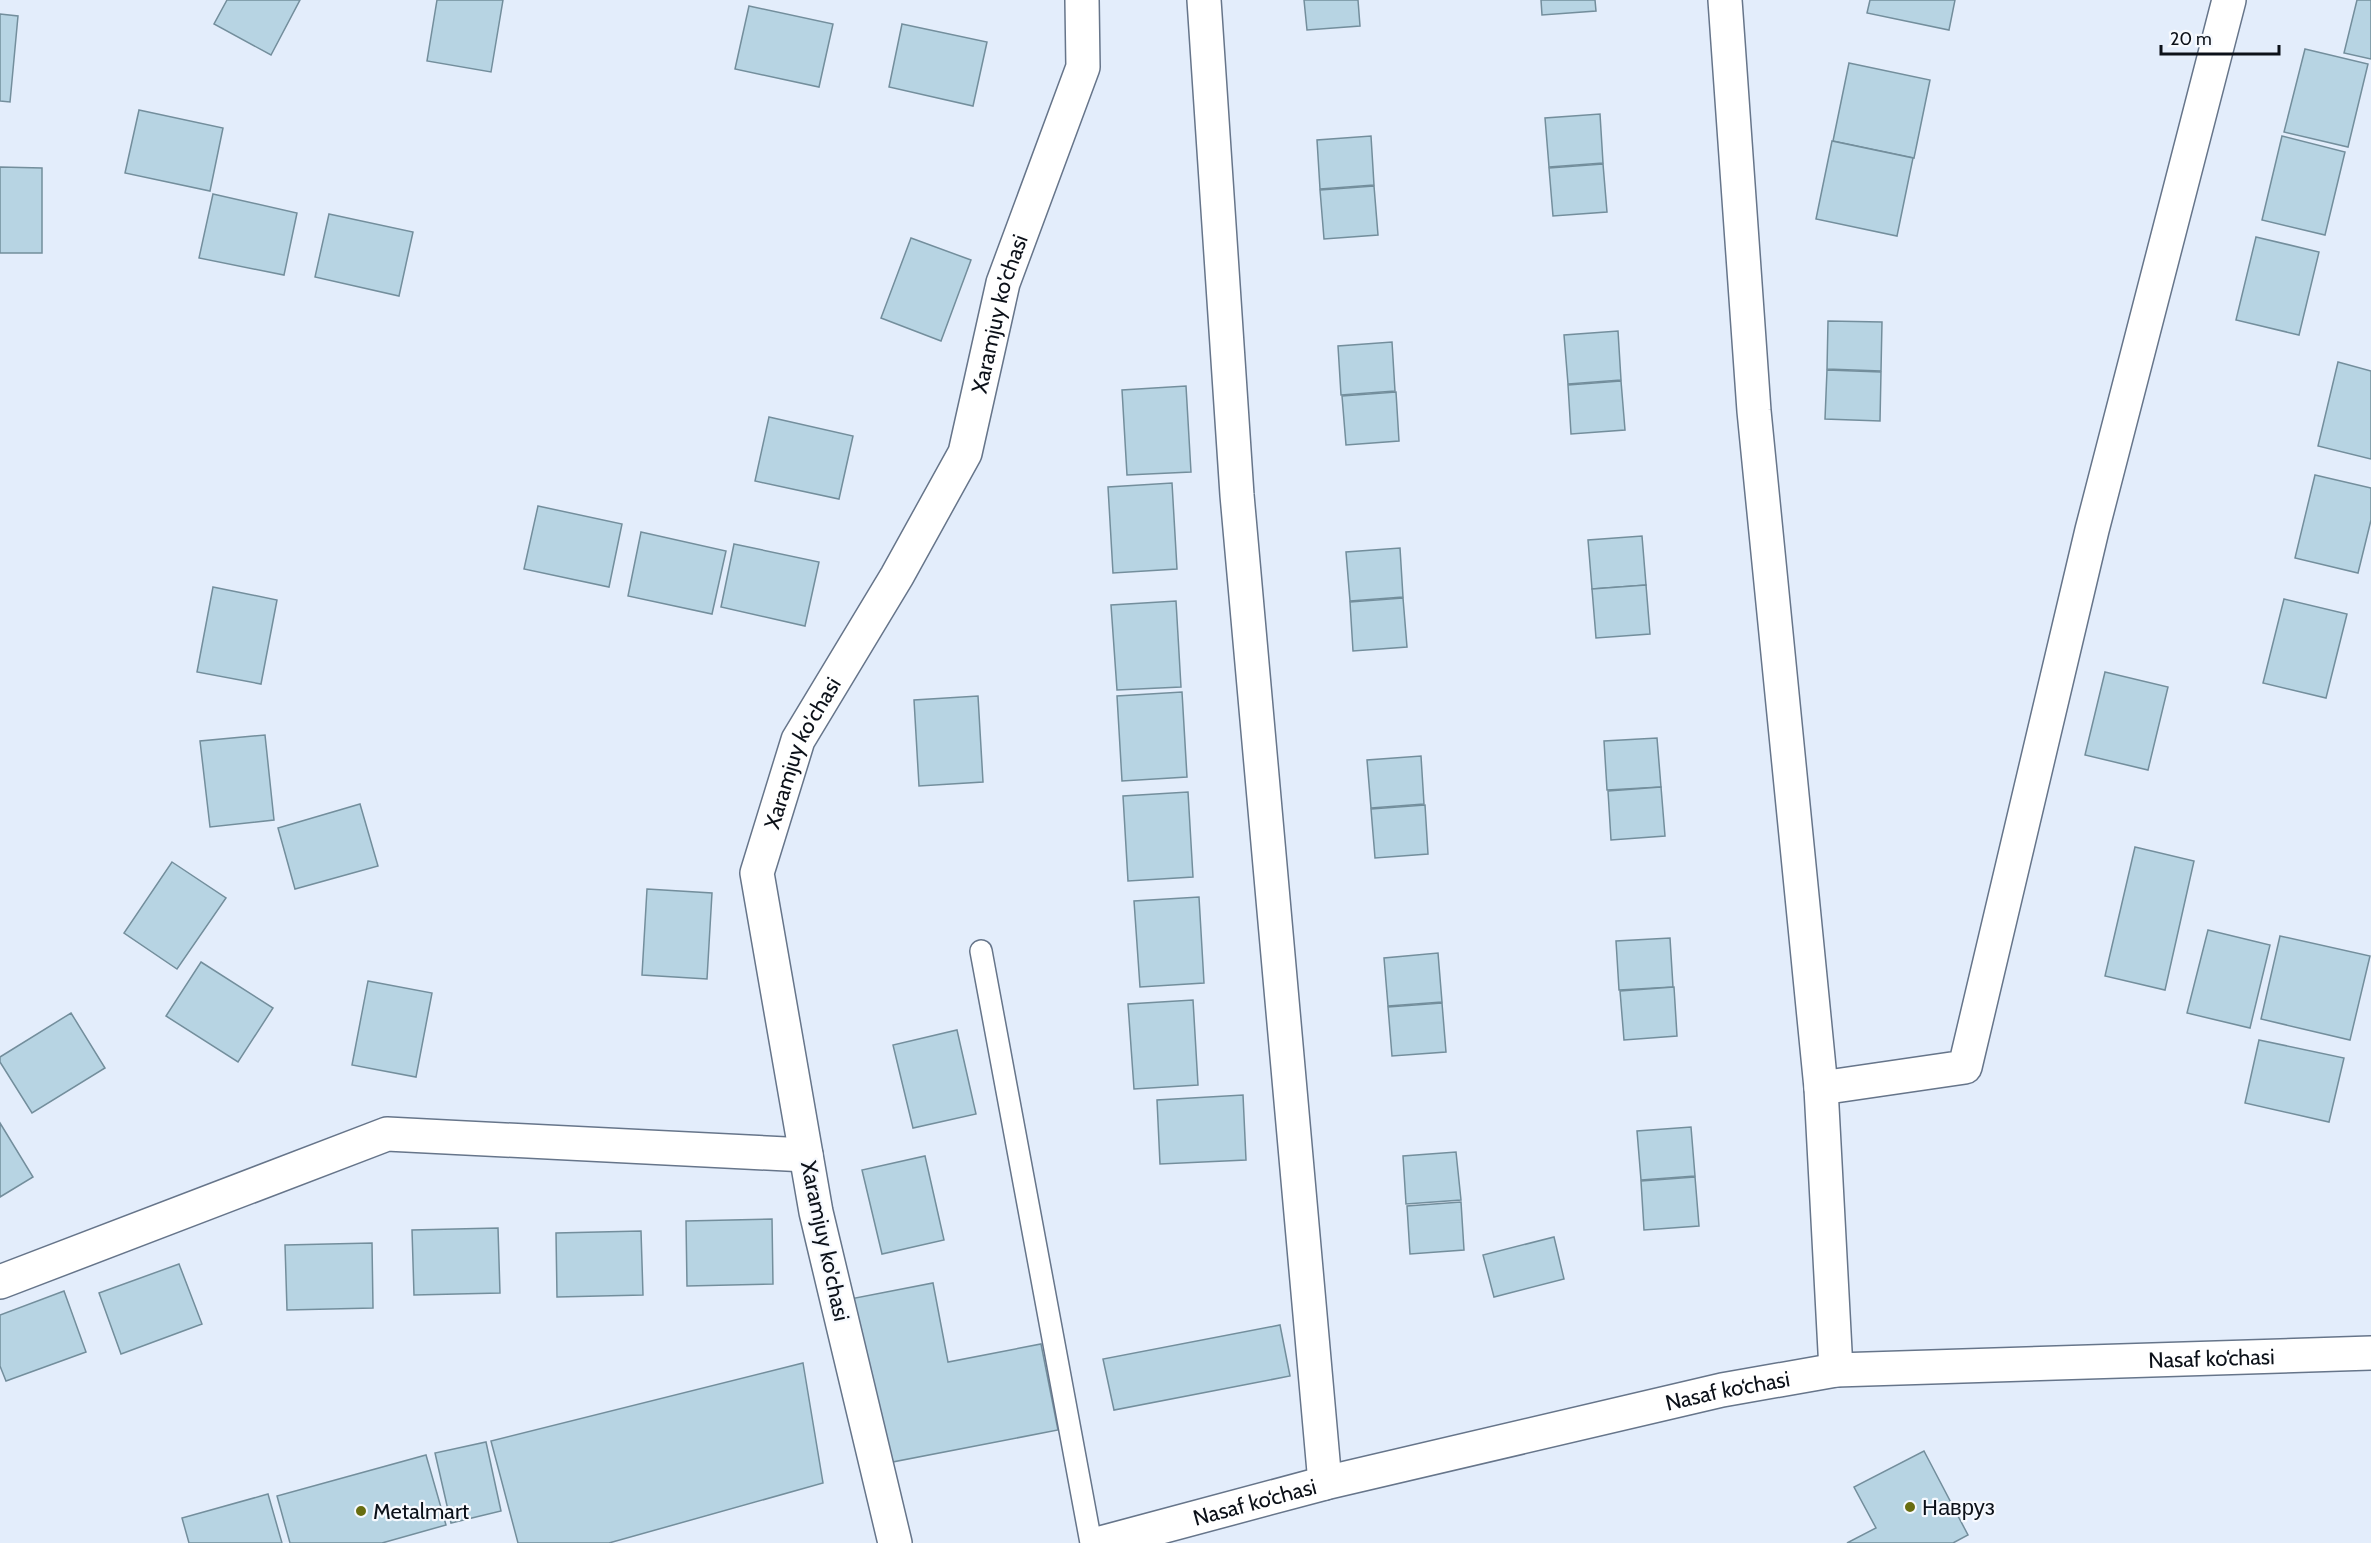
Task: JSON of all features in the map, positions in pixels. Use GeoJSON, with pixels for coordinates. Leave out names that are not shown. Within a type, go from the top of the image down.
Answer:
{"type":"FeatureCollection","features":[{"type":"Feature","properties":{"kind":"street","name":"Xaramjuy ko'chasi"},"geometry":{"type":"LineString","coordinates":[[895,1543],[816,1212],[757,873],[798,740],[897,576],[965,453],[1003,283],[1083,67],[1082,0]]}},
{"type":"Feature","properties":{"kind":"street"},"geometry":{"type":"LineString","coordinates":[[1204,0],[1237,495],[1325,1483]]}},
{"type":"Feature","properties":{"kind":"street"},"geometry":{"type":"LineString","coordinates":[[1725,0],[1755,423],[1821,1088],[1836,1370]]}},
{"type":"Feature","properties":{"kind":"street"},"geometry":{"type":"LineString","coordinates":[[1821,1088],[1965,1067],[2092,530],[2229,0]]}},
{"type":"Feature","properties":{"kind":"street"},"geometry":{"type":"LineString","coordinates":[[0,1282],[387,1134],[806,1155]]}},
{"type":"Feature","properties":{"kind":"street","name":"Nasaf ko‘chasi"},"geometry":{"type":"LineString","coordinates":[[1101,1543],[1325,1483],[1722,1390],[1836,1370],[2371,1353]]}},
{"type":"Feature","properties":{"kind":"lane"},"geometry":{"type":"LineString","coordinates":[[981,951],[1091,1543]]}},
{"type":"Feature","properties":{"kind":"building"},"geometry":{"type":"Polygon","coordinates":[[[227,0],[300,0],[271,55],[214,24],[227,0]]]}},
{"type":"Feature","properties":{"kind":"building"},"geometry":{"type":"Polygon","coordinates":[[[437,0],[503,0],[491,72],[427,61],[437,0]]]}},
{"type":"Feature","properties":{"kind":"building"},"geometry":{"type":"Polygon","coordinates":[[[1304,0],[1358,0],[1360,26],[1307,30],[1304,0]]]}},
{"type":"Feature","properties":{"kind":"building"},"geometry":{"type":"Polygon","coordinates":[[[1541,0],[1595,0],[1596,11],[1542,15],[1541,0]]]}},
{"type":"Feature","properties":{"kind":"building"},"geometry":{"type":"Polygon","coordinates":[[[1870,0],[1955,0],[1949,30],[1867,13],[1870,0]]]}},
{"type":"Feature","properties":{"kind":"building"},"geometry":{"type":"Polygon","coordinates":[[[2357,0],[2371,0],[2371,59],[2344,53],[2357,0]]]}},
{"type":"Feature","properties":{"kind":"building"},"geometry":{"type":"Polygon","coordinates":[[[749,6],[833,24],[819,87],[735,69],[749,6]]]}},
{"type":"Feature","properties":{"kind":"building"},"geometry":{"type":"Polygon","coordinates":[[[0,14],[18,16],[10,102],[0,101],[0,14]]]}},
{"type":"Feature","properties":{"kind":"building"},"geometry":{"type":"Polygon","coordinates":[[[902,24],[987,42],[973,106],[889,87],[902,24]]]}},
{"type":"Feature","properties":{"kind":"building"},"geometry":{"type":"Polygon","coordinates":[[[2305,49],[2368,64],[2348,147],[2284,132],[2305,49]]]}},
{"type":"Feature","properties":{"kind":"building"},"geometry":{"type":"Polygon","coordinates":[[[1849,63],[1930,80],[1914,158],[1833,141],[1849,63]]]}},
{"type":"Feature","properties":{"kind":"building"},"geometry":{"type":"Polygon","coordinates":[[[139,110],[223,128],[210,191],[125,173],[139,110]]]}},
{"type":"Feature","properties":{"kind":"building"},"geometry":{"type":"Polygon","coordinates":[[[1600,114],[1603,163],[1549,167],[1545,118],[1600,114]]]}},
{"type":"Feature","properties":{"kind":"building"},"geometry":{"type":"Polygon","coordinates":[[[1371,136],[1374,185],[1320,189],[1317,140],[1371,136]]]}},
{"type":"Feature","properties":{"kind":"building"},"geometry":{"type":"Polygon","coordinates":[[[2282,136],[2345,152],[2325,235],[2262,220],[2282,136]]]}},
{"type":"Feature","properties":{"kind":"building"},"geometry":{"type":"Polygon","coordinates":[[[1832,141],[1913,158],[1897,236],[1816,219],[1832,141]]]}},
{"type":"Feature","properties":{"kind":"building"},"geometry":{"type":"Polygon","coordinates":[[[1603,164],[1607,212],[1553,216],[1549,168],[1603,164]]]}},
{"type":"Feature","properties":{"kind":"building"},"geometry":{"type":"Polygon","coordinates":[[[0,167],[42,168],[42,253],[0,253],[0,167]]]}},
{"type":"Feature","properties":{"kind":"building"},"geometry":{"type":"Polygon","coordinates":[[[1374,186],[1378,235],[1324,239],[1320,190],[1374,186]]]}},
{"type":"Feature","properties":{"kind":"building"},"geometry":{"type":"Polygon","coordinates":[[[213,194],[297,213],[284,275],[199,258],[213,194]]]}},
{"type":"Feature","properties":{"kind":"building"},"geometry":{"type":"Polygon","coordinates":[[[329,214],[413,232],[399,296],[315,277],[329,214]]]}},
{"type":"Feature","properties":{"kind":"building"},"geometry":{"type":"Polygon","coordinates":[[[2256,237],[2319,252],[2299,335],[2236,320],[2256,237]]]}},
{"type":"Feature","properties":{"kind":"building"},"geometry":{"type":"Polygon","coordinates":[[[911,238],[971,260],[941,341],[881,318],[911,238]]]}},
{"type":"Feature","properties":{"kind":"building"},"geometry":{"type":"Polygon","coordinates":[[[1828,321],[1882,322],[1881,371],[1827,369],[1828,321]]]}},
{"type":"Feature","properties":{"kind":"building"},"geometry":{"type":"Polygon","coordinates":[[[1618,331],[1621,380],[1568,384],[1564,335],[1618,331]]]}},
{"type":"Feature","properties":{"kind":"building"},"geometry":{"type":"Polygon","coordinates":[[[1392,342],[1395,391],[1341,395],[1338,346],[1392,342]]]}},
{"type":"Feature","properties":{"kind":"building"},"geometry":{"type":"Polygon","coordinates":[[[2338,362],[2371,371],[2371,459],[2318,446],[2338,362]]]}},
{"type":"Feature","properties":{"kind":"building"},"geometry":{"type":"Polygon","coordinates":[[[1827,370],[1881,372],[1880,421],[1825,419],[1827,370]]]}},
{"type":"Feature","properties":{"kind":"building"},"geometry":{"type":"Polygon","coordinates":[[[1621,381],[1625,430],[1571,434],[1568,385],[1621,381]]]}},
{"type":"Feature","properties":{"kind":"building"},"geometry":{"type":"Polygon","coordinates":[[[1186,386],[1191,472],[1127,475],[1122,390],[1186,386]]]}},
{"type":"Feature","properties":{"kind":"building"},"geometry":{"type":"Polygon","coordinates":[[[1396,392],[1399,441],[1346,445],[1342,396],[1396,392]]]}},
{"type":"Feature","properties":{"kind":"building"},"geometry":{"type":"Polygon","coordinates":[[[769,417],[853,436],[839,499],[755,481],[769,417]]]}},
{"type":"Feature","properties":{"kind":"building"},"geometry":{"type":"Polygon","coordinates":[[[2315,475],[2371,488],[2371,520],[2358,573],[2295,558],[2315,475]]]}},
{"type":"Feature","properties":{"kind":"building"},"geometry":{"type":"Polygon","coordinates":[[[1172,483],[1177,569],[1113,573],[1108,487],[1172,483]]]}},
{"type":"Feature","properties":{"kind":"building"},"geometry":{"type":"Polygon","coordinates":[[[538,506],[622,524],[609,587],[524,569],[538,506]]]}},
{"type":"Feature","properties":{"kind":"building"},"geometry":{"type":"Polygon","coordinates":[[[641,532],[726,551],[712,614],[628,596],[641,532]]]}},
{"type":"Feature","properties":{"kind":"building"},"geometry":{"type":"Polygon","coordinates":[[[1642,536],[1646,585],[1592,589],[1588,540],[1642,536]]]}},
{"type":"Feature","properties":{"kind":"building"},"geometry":{"type":"Polygon","coordinates":[[[734,544],[819,562],[805,626],[721,607],[734,544]]]}},
{"type":"Feature","properties":{"kind":"building"},"geometry":{"type":"Polygon","coordinates":[[[1400,548],[1403,597],[1350,601],[1346,552],[1400,548]]]}},
{"type":"Feature","properties":{"kind":"building"},"geometry":{"type":"Polygon","coordinates":[[[1646,585],[1650,634],[1596,638],[1592,589],[1646,585]]]}},
{"type":"Feature","properties":{"kind":"building"},"geometry":{"type":"Polygon","coordinates":[[[213,587],[277,600],[261,684],[197,672],[213,587]]]}},
{"type":"Feature","properties":{"kind":"building"},"geometry":{"type":"Polygon","coordinates":[[[1403,598],[1407,647],[1353,651],[1350,602],[1403,598]]]}},
{"type":"Feature","properties":{"kind":"building"},"geometry":{"type":"Polygon","coordinates":[[[2284,599],[2347,614],[2326,698],[2263,683],[2284,599]]]}},
{"type":"Feature","properties":{"kind":"building"},"geometry":{"type":"Polygon","coordinates":[[[1176,601],[1181,687],[1117,690],[1111,605],[1176,601]]]}},
{"type":"Feature","properties":{"kind":"building"},"geometry":{"type":"Polygon","coordinates":[[[2105,672],[2168,687],[2148,770],[2085,755],[2105,672]]]}},
{"type":"Feature","properties":{"kind":"building"},"geometry":{"type":"Polygon","coordinates":[[[1182,692],[1187,777],[1122,781],[1117,696],[1182,692]]]}},
{"type":"Feature","properties":{"kind":"building"},"geometry":{"type":"Polygon","coordinates":[[[978,696],[983,782],[919,786],[914,700],[978,696]]]}},
{"type":"Feature","properties":{"kind":"building"},"geometry":{"type":"Polygon","coordinates":[[[265,735],[274,820],[210,827],[200,741],[265,735]]]}},
{"type":"Feature","properties":{"kind":"building"},"geometry":{"type":"Polygon","coordinates":[[[1657,738],[1661,787],[1607,790],[1604,741],[1657,738]]]}},
{"type":"Feature","properties":{"kind":"building"},"geometry":{"type":"Polygon","coordinates":[[[1421,756],[1424,804],[1371,808],[1367,760],[1421,756]]]}},
{"type":"Feature","properties":{"kind":"building"},"geometry":{"type":"Polygon","coordinates":[[[1661,787],[1665,836],[1611,840],[1608,791],[1661,787]]]}},
{"type":"Feature","properties":{"kind":"building"},"geometry":{"type":"Polygon","coordinates":[[[1188,792],[1193,877],[1128,881],[1123,796],[1188,792]]]}},
{"type":"Feature","properties":{"kind":"building"},"geometry":{"type":"Polygon","coordinates":[[[360,804],[378,866],[295,889],[278,828],[360,804]]]}},
{"type":"Feature","properties":{"kind":"building"},"geometry":{"type":"Polygon","coordinates":[[[1425,805],[1428,854],[1375,858],[1371,809],[1425,805]]]}},
{"type":"Feature","properties":{"kind":"building"},"geometry":{"type":"Polygon","coordinates":[[[2135,847],[2194,861],[2165,990],[2105,976],[2135,847]]]}},
{"type":"Feature","properties":{"kind":"building"},"geometry":{"type":"Polygon","coordinates":[[[172,862],[226,898],[177,969],[124,933],[172,862]]]}},
{"type":"Feature","properties":{"kind":"building"},"geometry":{"type":"Polygon","coordinates":[[[647,889],[712,893],[707,979],[642,975],[647,889]]]}},
{"type":"Feature","properties":{"kind":"building"},"geometry":{"type":"Polygon","coordinates":[[[1199,897],[1204,983],[1140,987],[1134,901],[1199,897]]]}},
{"type":"Feature","properties":{"kind":"building"},"geometry":{"type":"Polygon","coordinates":[[[2208,930],[2270,945],[2250,1028],[2187,1013],[2208,930]]]}},
{"type":"Feature","properties":{"kind":"building"},"geometry":{"type":"Polygon","coordinates":[[[2280,936],[2370,956],[2350,1040],[2261,1019],[2280,936]]]}},
{"type":"Feature","properties":{"kind":"building"},"geometry":{"type":"Polygon","coordinates":[[[1670,938],[1673,987],[1619,990],[1616,941],[1670,938]]]}},
{"type":"Feature","properties":{"kind":"building"},"geometry":{"type":"Polygon","coordinates":[[[1438,953],[1442,1002],[1388,1006],[1384,958],[1438,953]]]}},
{"type":"Feature","properties":{"kind":"building"},"geometry":{"type":"Polygon","coordinates":[[[201,962],[273,1008],[238,1062],[166,1016],[201,962]]]}},
{"type":"Feature","properties":{"kind":"building"},"geometry":{"type":"Polygon","coordinates":[[[368,981],[432,993],[416,1077],[352,1065],[368,981]]]}},
{"type":"Feature","properties":{"kind":"building"},"geometry":{"type":"Polygon","coordinates":[[[1674,987],[1677,1036],[1624,1040],[1620,991],[1674,987]]]}},
{"type":"Feature","properties":{"kind":"building"},"geometry":{"type":"Polygon","coordinates":[[[1193,1000],[1198,1085],[1134,1089],[1128,1004],[1193,1000]]]}},
{"type":"Feature","properties":{"kind":"building"},"geometry":{"type":"Polygon","coordinates":[[[1442,1003],[1446,1052],[1392,1056],[1388,1007],[1442,1003]]]}},
{"type":"Feature","properties":{"kind":"building"},"geometry":{"type":"Polygon","coordinates":[[[71,1013],[105,1068],[32,1113],[0,1062],[0,1057],[71,1013]]]}},
{"type":"Feature","properties":{"kind":"building"},"geometry":{"type":"Polygon","coordinates":[[[957,1030],[976,1114],[913,1128],[893,1045],[957,1030]]]}},
{"type":"Feature","properties":{"kind":"building"},"geometry":{"type":"Polygon","coordinates":[[[2259,1040],[2344,1058],[2329,1122],[2245,1103],[2259,1040]]]}},
{"type":"Feature","properties":{"kind":"building"},"geometry":{"type":"Polygon","coordinates":[[[1243,1095],[1246,1160],[1160,1164],[1157,1100],[1243,1095]]]}},
{"type":"Feature","properties":{"kind":"building"},"geometry":{"type":"Polygon","coordinates":[[[0,1123],[33,1177],[0,1197],[0,1123]]]}},
{"type":"Feature","properties":{"kind":"building"},"geometry":{"type":"Polygon","coordinates":[[[1691,1127],[1695,1176],[1641,1180],[1637,1131],[1691,1127]]]}},
{"type":"Feature","properties":{"kind":"building"},"geometry":{"type":"Polygon","coordinates":[[[1456,1152],[1461,1200],[1406,1204],[1403,1156],[1456,1152]]]}},
{"type":"Feature","properties":{"kind":"building"},"geometry":{"type":"Polygon","coordinates":[[[925,1156],[944,1240],[882,1254],[862,1170],[925,1156]]]}},
{"type":"Feature","properties":{"kind":"building"},"geometry":{"type":"Polygon","coordinates":[[[1695,1177],[1699,1226],[1644,1230],[1641,1181],[1695,1177]]]}},
{"type":"Feature","properties":{"kind":"building"},"geometry":{"type":"Polygon","coordinates":[[[1461,1202],[1464,1250],[1410,1254],[1407,1206],[1461,1202]]]}},
{"type":"Feature","properties":{"kind":"building"},"geometry":{"type":"Polygon","coordinates":[[[772,1219],[773,1284],[687,1286],[686,1221],[772,1219]]]}},
{"type":"Feature","properties":{"kind":"building"},"geometry":{"type":"Polygon","coordinates":[[[498,1228],[500,1293],[414,1295],[412,1230],[498,1228]]]}},
{"type":"Feature","properties":{"kind":"building"},"geometry":{"type":"Polygon","coordinates":[[[641,1231],[643,1295],[557,1297],[556,1233],[641,1231]]]}},
{"type":"Feature","properties":{"kind":"building"},"geometry":{"type":"Polygon","coordinates":[[[1554,1237],[1564,1279],[1494,1297],[1483,1255],[1554,1237]]]}},
{"type":"Feature","properties":{"kind":"building"},"geometry":{"type":"Polygon","coordinates":[[[372,1243],[373,1308],[287,1310],[285,1245],[372,1243]]]}},
{"type":"Feature","properties":{"kind":"building"},"geometry":{"type":"Polygon","coordinates":[[[179,1264],[202,1324],[121,1354],[99,1293],[179,1264]]]}},
{"type":"Feature","properties":{"kind":"building"},"geometry":{"type":"Polygon","coordinates":[[[933,1283],[948,1362],[1041,1344],[1058,1430],[882,1464],[850,1299],[933,1283]]]}},
{"type":"Feature","properties":{"kind":"building"},"geometry":{"type":"Polygon","coordinates":[[[64,1291],[86,1352],[6,1381],[0,1366],[0,1315],[64,1291]]]}},
{"type":"Feature","properties":{"kind":"building"},"geometry":{"type":"Polygon","coordinates":[[[1280,1325],[1290,1376],[1114,1410],[1103,1359],[1280,1325]]]}},
{"type":"Feature","properties":{"kind":"building"},"geometry":{"type":"Polygon","coordinates":[[[803,1363],[823,1483],[609,1543],[518,1543],[491,1441],[803,1363]]]}},
{"type":"Feature","properties":{"kind":"building"},"geometry":{"type":"Polygon","coordinates":[[[486,1442],[501,1511],[451,1523],[435,1453],[486,1442]]]}},
{"type":"Feature","properties":{"kind":"building","name":"Навруз"},"geometry":{"type":"Polygon","coordinates":[[[1924,1451],[1968,1535],[1953,1543],[1847,1543],[1876,1528],[1854,1487],[1924,1451]]]}},
{"type":"Feature","properties":{"kind":"building","name":"Metalmart"},"geometry":{"type":"Polygon","coordinates":[[[426,1455],[446,1525],[382,1543],[290,1543],[277,1496],[426,1455]]]}},
{"type":"Feature","properties":{"kind":"building"},"geometry":{"type":"Polygon","coordinates":[[[268,1494],[282,1543],[189,1543],[182,1518],[268,1494]]]}},
{"type":"Feature","properties":{"kind":"place","name":"Навруз"},"geometry":{"type":"Point","coordinates":[1910,1507]}},
{"type":"Feature","properties":{"kind":"place","name":"Metalmart"},"geometry":{"type":"Point","coordinates":[361,1511]}}]}
